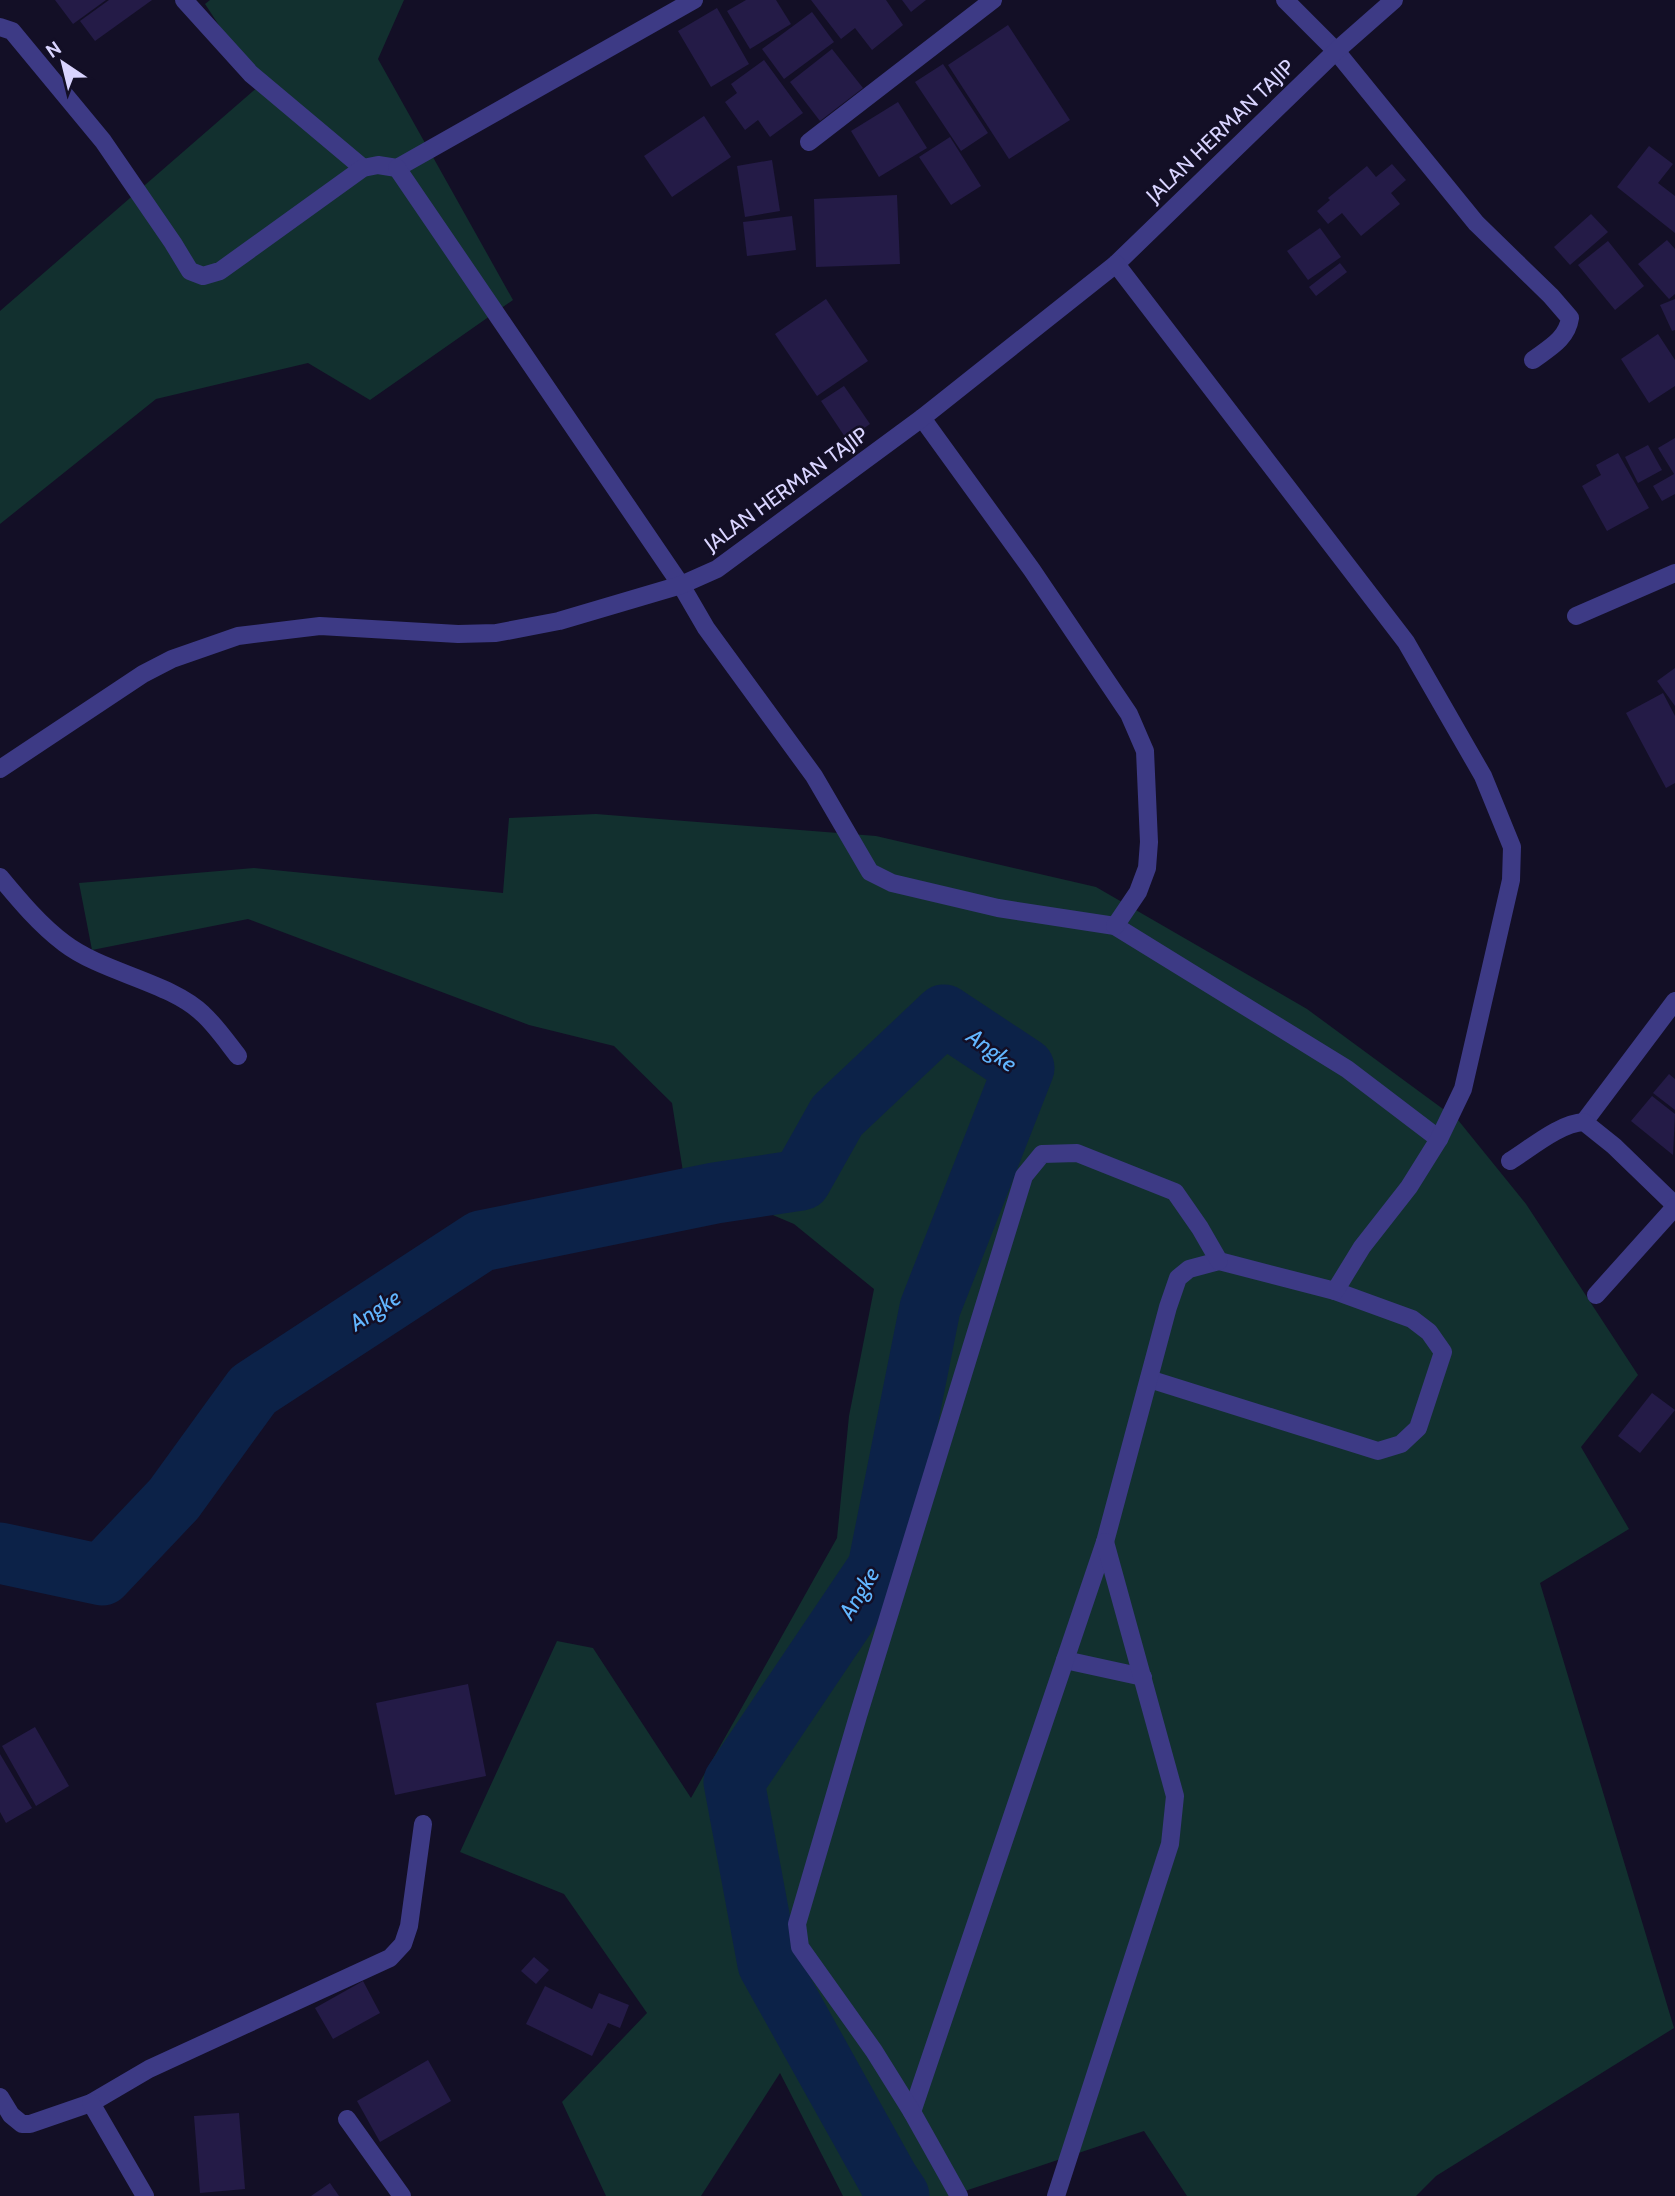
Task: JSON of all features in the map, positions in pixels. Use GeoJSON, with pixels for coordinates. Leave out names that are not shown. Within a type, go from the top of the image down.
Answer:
{"type":"FeatureCollection","features":[{"type":"Feature","properties":{"kind":"street"},"geometry":{"type":"LineString","coordinates":[[184,0],[251,74],[363,168]]}},
{"type":"Feature","properties":{"kind":"street"},"geometry":{"type":"LineString","coordinates":[[0,27],[12,31],[103,141],[190,271],[203,276],[220,271],[363,168],[378,165],[397,168],[694,0]]}},
{"type":"Feature","properties":{"kind":"street"},"geometry":{"type":"LineString","coordinates":[[809,142],[993,0]]}},
{"type":"Feature","properties":{"kind":"street"},"geometry":{"type":"LineString","coordinates":[[1285,0],[1336,51],[1476,223],[1570,318],[1569,328],[1563,338],[1533,360]]}},
{"type":"Feature","properties":{"kind":"street","name":"JALAN HERMAN TAJIP"},"geometry":{"type":"LineString","coordinates":[[0,769],[143,674],[172,659],[238,636],[320,626],[458,634],[496,633],[559,621],[681,585],[718,569],[922,418],[1116,264],[1336,51],[1394,0]]}},
{"type":"Feature","properties":{"kind":"street"},"geometry":{"type":"LineString","coordinates":[[397,168],[681,585],[706,628],[814,776],[870,872],[892,883],[998,908],[1115,926],[1347,1069],[1439,1139]]}},
{"type":"Feature","properties":{"kind":"street"},"geometry":{"type":"LineString","coordinates":[[1116,264],[1406,642],[1483,776],[1512,847],[1511,880],[1463,1089],[1439,1139],[1409,1187],[1362,1247],[1335,1291]]}},
{"type":"Feature","properties":{"kind":"street"},"geometry":{"type":"LineString","coordinates":[[922,418],[1032,570],[1129,714],[1144,751],[1149,842],[1147,868],[1138,892],[1115,926]]}},
{"type":"Feature","properties":{"kind":"street"},"geometry":{"type":"LineString","coordinates":[[1576,616],[1675,573]]}},
{"type":"Feature","properties":{"kind":"street"},"geometry":{"type":"LineString","coordinates":[[0,877],[28,909],[65,944],[107,967],[175,995],[194,1007],[203,1013],[238,1056]]}},
{"type":"Feature","properties":{"kind":"street"},"geometry":{"type":"LineString","coordinates":[[1584,1122],[1675,1001]]}},
{"type":"Feature","properties":{"kind":"street"},"geometry":{"type":"LineString","coordinates":[[1510,1161],[1559,1129],[1584,1122],[1614,1146],[1675,1206],[1596,1295]]}},
{"type":"Feature","properties":{"kind":"street"},"geometry":{"type":"LineString","coordinates":[[959,2196],[874,2051],[800,1948],[797,1924],[1024,1176],[1042,1154],[1077,1153],[1175,1192],[1219,1261]]}},
{"type":"Feature","properties":{"kind":"street"},"geometry":{"type":"LineString","coordinates":[[912,2112],[1105,1542],[1149,1379],[1178,1278],[1189,1269],[1219,1261],[1335,1291],[1412,1318],[1429,1332],[1443,1352],[1418,1428],[1401,1444],[1378,1451],[1149,1379]]}},
{"type":"Feature","properties":{"kind":"street"},"geometry":{"type":"LineString","coordinates":[[1056,2196],[1170,1844],[1175,1796],[1105,1542]]}},
{"type":"Feature","properties":{"kind":"street"},"geometry":{"type":"LineString","coordinates":[[1065,1660],[1143,1677]]}},
{"type":"Feature","properties":{"kind":"street"},"geometry":{"type":"LineString","coordinates":[[0,2097],[11,2115],[22,2124],[30,2124],[91,2103],[149,2069],[390,1958],[403,1944],[409,1926],[423,1824]]}},
{"type":"Feature","properties":{"kind":"street"},"geometry":{"type":"LineString","coordinates":[[91,2103],[145,2196]]}},
{"type":"Feature","properties":{"kind":"street"},"geometry":{"type":"LineString","coordinates":[[348,2119],[402,2196]]}},
{"type":"Feature","properties":{"kind":"green space"},"geometry":{"type":"Polygon","coordinates":[[[210,0],[404,0],[378,59],[513,300],[370,400],[308,363],[156,399],[0,524],[0,311],[259,86],[205,4],[210,0]]]}},
{"type":"Feature","properties":{"kind":"green space"},"geometry":{"type":"Polygon","coordinates":[[[596,814],[876,836],[1096,887],[1307,1009],[1458,1120],[1526,1204],[1638,1375],[1581,1447],[1629,1529],[1540,1583],[1674,2028],[1436,2176],[1416,2196],[1187,2196],[1144,2131],[950,2196],[843,2196],[780,2073],[701,2196],[606,2196],[562,2102],[647,2013],[564,1894],[460,1852],[557,1641],[593,1648],[691,1798],[837,1538],[849,1416],[874,1289],[794,1224],[684,1178],[672,1103],[614,1046],[529,1025],[248,919],[92,950],[79,883],[254,868],[503,893],[509,818],[596,814]]]}},
{"type":"Feature","properties":{"kind":"building"},"geometry":{"type":"Polygon","coordinates":[[[55,0],[106,0],[73,24],[55,0]]]}},
{"type":"Feature","properties":{"kind":"building"},"geometry":{"type":"Polygon","coordinates":[[[109,0],[152,0],[95,41],[80,21],[109,0]]]}},
{"type":"Feature","properties":{"kind":"building"},"geometry":{"type":"Polygon","coordinates":[[[746,0],[776,0],[791,24],[750,49],[727,11],[746,0]]]}},
{"type":"Feature","properties":{"kind":"building"},"geometry":{"type":"Polygon","coordinates":[[[811,0],[886,0],[903,25],[872,50],[855,28],[841,39],[811,0]]]}},
{"type":"Feature","properties":{"kind":"building"},"geometry":{"type":"Polygon","coordinates":[[[902,0],[926,0],[911,12],[902,0]]]}},
{"type":"Feature","properties":{"kind":"building"},"geometry":{"type":"Polygon","coordinates":[[[717,8],[749,64],[711,87],[678,31],[717,8]]]}},
{"type":"Feature","properties":{"kind":"building"},"geometry":{"type":"Polygon","coordinates":[[[812,12],[834,42],[784,79],[762,49],[812,12]]]}},
{"type":"Feature","properties":{"kind":"building"},"geometry":{"type":"Polygon","coordinates":[[[1008,25],[1070,120],[1009,159],[948,65],[1008,25]]]}},
{"type":"Feature","properties":{"kind":"building"},"geometry":{"type":"Polygon","coordinates":[[[832,49],[863,88],[820,121],[790,82],[832,49]]]}},
{"type":"Feature","properties":{"kind":"building"},"geometry":{"type":"Polygon","coordinates":[[[764,60],[803,113],[770,137],[758,120],[745,130],[725,102],[737,93],[731,84],[764,60]]]}},
{"type":"Feature","properties":{"kind":"building"},"geometry":{"type":"Polygon","coordinates":[[[943,64],[988,133],[961,151],[915,82],[943,64]]]}},
{"type":"Feature","properties":{"kind":"building"},"geometry":{"type":"Polygon","coordinates":[[[898,102],[927,148],[879,177],[851,131],[898,102]]]}},
{"type":"Feature","properties":{"kind":"building"},"geometry":{"type":"Polygon","coordinates":[[[704,116],[731,157],[672,197],[644,156],[704,116]]]}},
{"type":"Feature","properties":{"kind":"building"},"geometry":{"type":"Polygon","coordinates":[[[950,137],[981,186],[951,205],[919,157],[950,137]]]}},
{"type":"Feature","properties":{"kind":"building"},"geometry":{"type":"Polygon","coordinates":[[[1649,146],[1673,164],[1658,183],[1675,196],[1675,233],[1617,187],[1649,146]]]}},
{"type":"Feature","properties":{"kind":"building"},"geometry":{"type":"Polygon","coordinates":[[[772,160],[780,211],[745,217],[737,166],[772,160]]]}},
{"type":"Feature","properties":{"kind":"building"},"geometry":{"type":"Polygon","coordinates":[[[1392,164],[1406,180],[1391,193],[1400,204],[1361,236],[1342,213],[1328,224],[1317,211],[1330,200],[1328,198],[1367,166],[1376,177],[1392,164]]]}},
{"type":"Feature","properties":{"kind":"building"},"geometry":{"type":"Polygon","coordinates":[[[897,195],[900,264],[816,267],[814,199],[897,195]]]}},
{"type":"Feature","properties":{"kind":"building"},"geometry":{"type":"Polygon","coordinates":[[[1591,214],[1608,232],[1570,265],[1554,247],[1591,214]]]}},
{"type":"Feature","properties":{"kind":"building"},"geometry":{"type":"Polygon","coordinates":[[[792,216],[796,250],[747,256],[743,222],[792,216]]]}},
{"type":"Feature","properties":{"kind":"building"},"geometry":{"type":"Polygon","coordinates":[[[1320,228],[1341,257],[1308,280],[1287,251],[1320,228]]]}},
{"type":"Feature","properties":{"kind":"building"},"geometry":{"type":"Polygon","coordinates":[[[1667,240],[1675,249],[1675,294],[1669,299],[1638,264],[1667,240]]]}},
{"type":"Feature","properties":{"kind":"building"},"geometry":{"type":"Polygon","coordinates":[[[1608,241],[1644,286],[1615,310],[1578,265],[1608,241]]]}},
{"type":"Feature","properties":{"kind":"building"},"geometry":{"type":"Polygon","coordinates":[[[1340,263],[1347,272],[1316,296],[1309,287],[1340,263]]]}},
{"type":"Feature","properties":{"kind":"building"},"geometry":{"type":"Polygon","coordinates":[[[826,299],[868,361],[817,396],[775,334],[826,299]]]}},
{"type":"Feature","properties":{"kind":"building"},"geometry":{"type":"Polygon","coordinates":[[[1675,299],[1675,330],[1672,331],[1660,305],[1675,299]]]}},
{"type":"Feature","properties":{"kind":"building"},"geometry":{"type":"Polygon","coordinates":[[[1658,334],[1675,360],[1675,386],[1649,403],[1621,359],[1658,334]]]}},
{"type":"Feature","properties":{"kind":"building"},"geometry":{"type":"Polygon","coordinates":[[[844,386],[870,424],[847,440],[821,401],[844,386]]]}},
{"type":"Feature","properties":{"kind":"building"},"geometry":{"type":"Polygon","coordinates":[[[1675,438],[1675,494],[1662,501],[1653,486],[1674,474],[1658,448],[1675,438]]]}},
{"type":"Feature","properties":{"kind":"building"},"geometry":{"type":"Polygon","coordinates":[[[1648,445],[1662,470],[1638,483],[1625,457],[1648,445]]]}},
{"type":"Feature","properties":{"kind":"building"},"geometry":{"type":"Polygon","coordinates":[[[1618,453],[1649,508],[1607,531],[1582,486],[1601,475],[1596,465],[1618,453]]]}},
{"type":"Feature","properties":{"kind":"building"},"geometry":{"type":"Polygon","coordinates":[[[1675,668],[1675,706],[1657,681],[1675,668]]]}},
{"type":"Feature","properties":{"kind":"building"},"geometry":{"type":"Polygon","coordinates":[[[1663,693],[1675,716],[1675,783],[1666,788],[1626,713],[1663,693]]]}},
{"type":"Feature","properties":{"kind":"building"},"geometry":{"type":"Polygon","coordinates":[[[1669,1074],[1675,1079],[1675,1110],[1653,1093],[1669,1074]]]}},
{"type":"Feature","properties":{"kind":"building"},"geometry":{"type":"Polygon","coordinates":[[[1652,1096],[1675,1114],[1673,1155],[1631,1121],[1652,1096]]]}},
{"type":"Feature","properties":{"kind":"building"},"geometry":{"type":"Polygon","coordinates":[[[1652,1393],[1675,1410],[1640,1453],[1618,1436],[1652,1393]]]}},
{"type":"Feature","properties":{"kind":"building"},"geometry":{"type":"Polygon","coordinates":[[[468,1684],[486,1776],[395,1795],[376,1703],[468,1684]]]}},
{"type":"Feature","properties":{"kind":"building"},"geometry":{"type":"Polygon","coordinates":[[[35,1727],[69,1786],[36,1806],[2,1746],[35,1727]]]}},
{"type":"Feature","properties":{"kind":"building"},"geometry":{"type":"Polygon","coordinates":[[[0,1754],[32,1808],[6,1823],[0,1812],[0,1754]]]}},
{"type":"Feature","properties":{"kind":"building"},"geometry":{"type":"Polygon","coordinates":[[[534,1957],[549,1970],[536,1984],[521,1971],[534,1957]]]}},
{"type":"Feature","properties":{"kind":"building"},"geometry":{"type":"Polygon","coordinates":[[[363,1981],[380,2013],[333,2039],[315,2008],[363,1981]]]}},
{"type":"Feature","properties":{"kind":"building"},"geometry":{"type":"Polygon","coordinates":[[[545,1986],[592,2009],[599,1993],[629,2005],[620,2028],[608,2023],[592,2056],[526,2024],[545,1986]]]}},
{"type":"Feature","properties":{"kind":"building"},"geometry":{"type":"Polygon","coordinates":[[[428,2060],[451,2101],[380,2142],[357,2101],[428,2060]]]}},
{"type":"Feature","properties":{"kind":"building"},"geometry":{"type":"Polygon","coordinates":[[[239,2113],[245,2189],[200,2193],[194,2116],[239,2113]]]}},
{"type":"Feature","properties":{"kind":"building"},"geometry":{"type":"Polygon","coordinates":[[[330,2183],[339,2196],[311,2196],[330,2183]]]}},
{"type":"Feature","properties":{"kind":"waterway","name":"Angke"},"geometry":{"type":"LineString","coordinates":[[0,1553],[102,1575],[174,1499],[253,1390],[481,1241],[715,1193],[801,1180],[837,1116],[944,1015],[1024,1068],[930,1308],[878,1568],[734,1782],[768,1964],[899,2196]]}}]}
